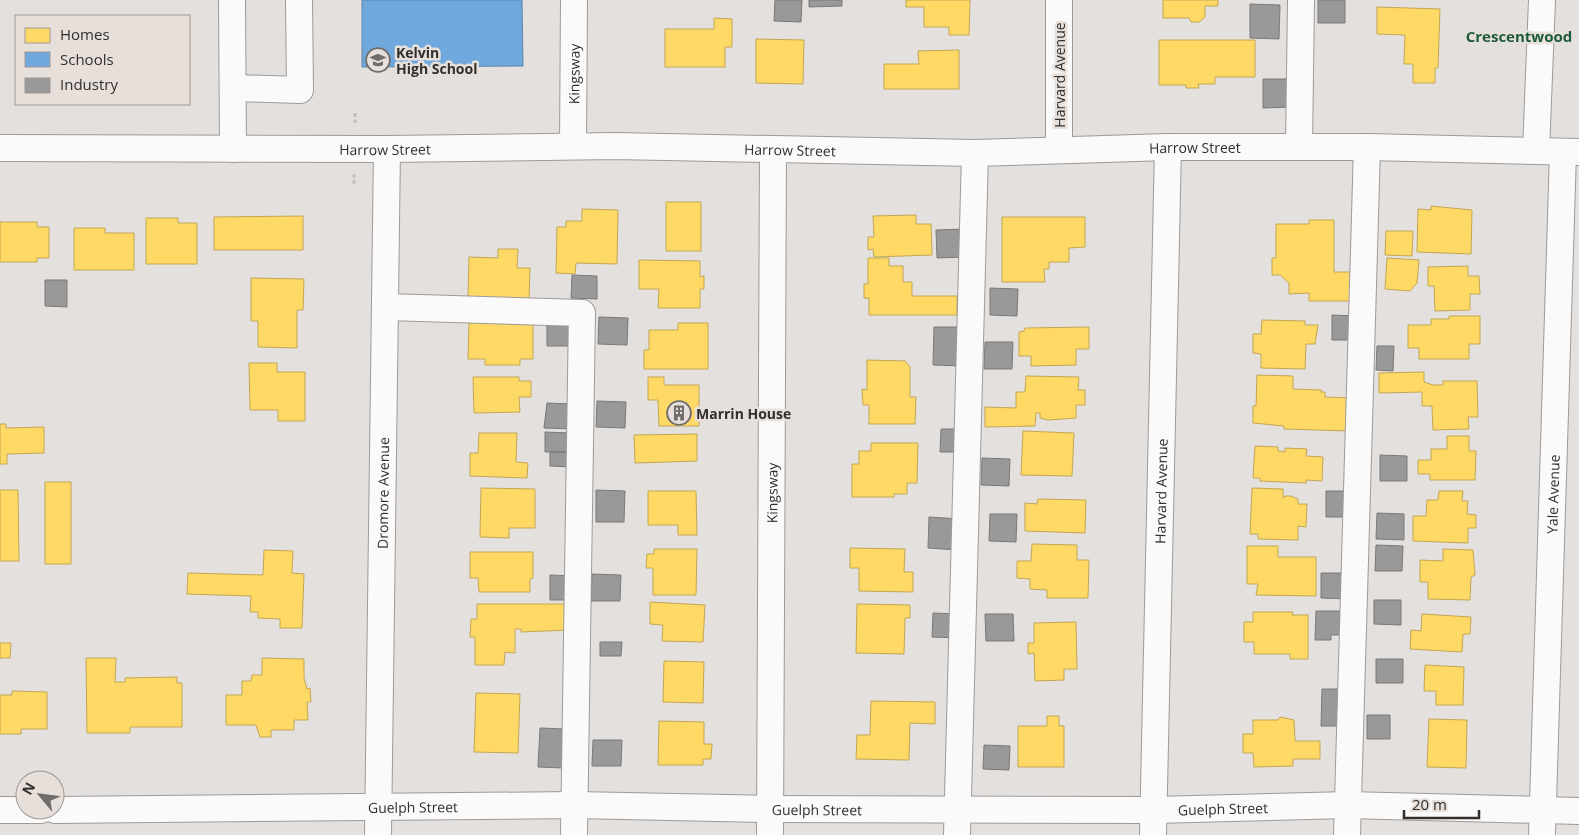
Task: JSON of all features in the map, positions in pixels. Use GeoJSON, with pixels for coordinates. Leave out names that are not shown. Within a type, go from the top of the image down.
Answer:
{"type":"FeatureCollection","features":[{"type":"Feature","properties":{"kind":"street"},"geometry":{"type":"LineString","coordinates":[[232,0],[233,149]]}},
{"type":"Feature","properties":{"kind":"street"},"geometry":{"type":"LineString","coordinates":[[234,88],[300,90],[299,0]]}},
{"type":"Feature","properties":{"kind":"street","name":"Kingsway"},"geometry":{"type":"LineString","coordinates":[[573,146],[574,0]]}},
{"type":"Feature","properties":{"kind":"street","name":"Harvard Avenue"},"geometry":{"type":"LineString","coordinates":[[1059,0],[1059,149]]}},
{"type":"Feature","properties":{"kind":"street"},"geometry":{"type":"LineString","coordinates":[[1299,147],[1300,0]]}},
{"type":"Feature","properties":{"kind":"street"},"geometry":{"type":"LineString","coordinates":[[1536,151],[1542,0]]}},
{"type":"Feature","properties":{"kind":"street","name":"Harrow Street"},"geometry":{"type":"LineString","coordinates":[[0,148],[387,149],[573,146],[975,152],[1168,147],[1367,146],[1571,152]]}},
{"type":"Feature","properties":{"kind":"street"},"geometry":{"type":"LineString","coordinates":[[1347,835],[1367,146]]}},
{"type":"Feature","properties":{"kind":"street","name":"Harvard Avenue"},"geometry":{"type":"LineString","coordinates":[[1154,822],[1168,147]]}},
{"type":"Feature","properties":{"kind":"street","name":"Dromore Avenue"},"geometry":{"type":"LineString","coordinates":[[378,835],[387,149]]}},
{"type":"Feature","properties":{"kind":"street","name":"Kingsway"},"geometry":{"type":"LineString","coordinates":[[770,835],[773,150]]}},
{"type":"Feature","properties":{"kind":"street"},"geometry":{"type":"LineString","coordinates":[[958,835],[975,152]]}},
{"type":"Feature","properties":{"kind":"street","name":"Yale Avenue"},"geometry":{"type":"LineString","coordinates":[[1542,822],[1571,152]]}},
{"type":"Feature","properties":{"kind":"street"},"geometry":{"type":"LineString","coordinates":[[386,307],[582,313],[574,835]]}},
{"type":"Feature","properties":{"kind":"street","name":"Guelph Street"},"geometry":{"type":"LineString","coordinates":[[65,810],[575,805],[770,809],[958,809],[1154,822],[1348,805],[1542,822],[1579,811]]}},
{"type":"Feature","properties":{"kind":"street"},"geometry":{"type":"LineString","coordinates":[[0,810],[15,810]]}},
{"type":"Feature","properties":{"kind":"building: Homes"},"geometry":{"type":"Polygon","coordinates":[[[906,0],[970,0],[969,35],[949,35],[949,27],[924,27],[924,7],[906,7],[906,0]]]}},
{"type":"Feature","properties":{"kind":"building: Homes"},"geometry":{"type":"Polygon","coordinates":[[[1163,0],[1218,0],[1218,6],[1205,6],[1205,17],[1199,22],[1191,22],[1189,18],[1163,18],[1163,0]]]}},
{"type":"Feature","properties":{"kind":"building: Homes"},"geometry":{"type":"Polygon","coordinates":[[[1377,7],[1440,9],[1438,68],[1435,68],[1435,83],[1413,83],[1413,64],[1404,64],[1405,35],[1377,34],[1377,7]]]}},
{"type":"Feature","properties":{"kind":"building: Homes"},"geometry":{"type":"Polygon","coordinates":[[[714,18],[732,19],[732,47],[725,47],[725,67],[665,67],[665,29],[714,29],[714,18]]]}},
{"type":"Feature","properties":{"kind":"building: Homes"},"geometry":{"type":"Polygon","coordinates":[[[756,39],[804,40],[803,84],[756,83],[756,39]]]}},
{"type":"Feature","properties":{"kind":"building: Homes"},"geometry":{"type":"Polygon","coordinates":[[[1159,40],[1255,40],[1255,77],[1215,77],[1215,84],[1198,84],[1199,88],[1186,88],[1186,85],[1159,85],[1159,40]]]}},
{"type":"Feature","properties":{"kind":"building: Homes"},"geometry":{"type":"Polygon","coordinates":[[[959,50],[959,89],[884,89],[884,64],[919,64],[918,51],[959,50]]]}},
{"type":"Feature","properties":{"kind":"building: Homes"},"geometry":{"type":"Polygon","coordinates":[[[666,202],[701,202],[701,251],[666,251],[666,202]]]}},
{"type":"Feature","properties":{"kind":"building: Homes"},"geometry":{"type":"Polygon","coordinates":[[[1431,206],[1472,210],[1471,254],[1417,252],[1418,209],[1431,210],[1431,206]]]}},
{"type":"Feature","properties":{"kind":"building: Homes"},"geometry":{"type":"Polygon","coordinates":[[[582,209],[618,210],[617,264],[576,263],[575,274],[556,273],[557,227],[566,227],[566,221],[582,221],[582,209]]]}},
{"type":"Feature","properties":{"kind":"building: Homes"},"geometry":{"type":"Polygon","coordinates":[[[916,215],[916,224],[931,224],[932,255],[874,257],[873,249],[868,250],[868,237],[874,237],[873,216],[916,215]]]}},
{"type":"Feature","properties":{"kind":"building: Homes"},"geometry":{"type":"Polygon","coordinates":[[[303,216],[303,250],[214,250],[214,217],[303,216]]]}},
{"type":"Feature","properties":{"kind":"building: Homes"},"geometry":{"type":"Polygon","coordinates":[[[1002,217],[1085,217],[1085,247],[1069,248],[1069,262],[1049,262],[1049,269],[1044,269],[1045,282],[1002,282],[1002,217]]]}},
{"type":"Feature","properties":{"kind":"building: Homes"},"geometry":{"type":"Polygon","coordinates":[[[146,218],[178,218],[178,223],[197,223],[197,264],[146,264],[146,218]]]}},
{"type":"Feature","properties":{"kind":"building: Homes"},"geometry":{"type":"Polygon","coordinates":[[[1309,220],[1334,220],[1334,272],[1360,272],[1360,301],[1309,301],[1309,293],[1289,294],[1289,283],[1280,275],[1272,275],[1272,258],[1276,258],[1276,224],[1309,224],[1309,220]]]}},
{"type":"Feature","properties":{"kind":"building: Homes"},"geometry":{"type":"Polygon","coordinates":[[[0,222],[37,222],[37,227],[49,227],[49,258],[37,258],[37,262],[0,262],[0,222]]]}},
{"type":"Feature","properties":{"kind":"building: Homes"},"geometry":{"type":"Polygon","coordinates":[[[74,228],[105,228],[105,233],[134,233],[134,270],[74,270],[74,228]]]}},
{"type":"Feature","properties":{"kind":"building: Homes"},"geometry":{"type":"Polygon","coordinates":[[[1386,231],[1413,231],[1412,256],[1385,255],[1386,231]]]}},
{"type":"Feature","properties":{"kind":"building: Homes"},"geometry":{"type":"Polygon","coordinates":[[[498,249],[518,249],[517,268],[530,268],[529,300],[468,299],[469,257],[498,258],[498,249]]]}},
{"type":"Feature","properties":{"kind":"building: Homes"},"geometry":{"type":"Polygon","coordinates":[[[868,258],[889,258],[889,266],[903,266],[903,282],[912,282],[912,296],[957,296],[957,315],[869,315],[869,298],[864,298],[864,284],[868,284],[868,258]]]}},
{"type":"Feature","properties":{"kind":"building: Homes"},"geometry":{"type":"Polygon","coordinates":[[[1387,258],[1419,260],[1417,283],[1410,291],[1385,289],[1387,258]]]}},
{"type":"Feature","properties":{"kind":"building: Homes"},"geometry":{"type":"Polygon","coordinates":[[[639,260],[700,261],[700,277],[704,276],[704,289],[700,289],[700,308],[658,308],[659,289],[639,289],[639,260]]]}},
{"type":"Feature","properties":{"kind":"building: Homes"},"geometry":{"type":"Polygon","coordinates":[[[1468,266],[1468,276],[1479,276],[1480,294],[1470,294],[1470,310],[1435,311],[1434,286],[1428,286],[1428,267],[1468,266]]]}},
{"type":"Feature","properties":{"kind":"building: Homes"},"geometry":{"type":"Polygon","coordinates":[[[251,278],[304,279],[303,310],[297,310],[297,348],[258,347],[258,321],[251,321],[251,278]]]}},
{"type":"Feature","properties":{"kind":"building: Homes"},"geometry":{"type":"Polygon","coordinates":[[[1449,316],[1480,316],[1480,344],[1469,344],[1469,359],[1419,359],[1419,348],[1408,348],[1408,325],[1431,325],[1431,319],[1449,319],[1449,316]]]}},
{"type":"Feature","properties":{"kind":"building: Homes"},"geometry":{"type":"Polygon","coordinates":[[[1262,320],[1305,321],[1305,325],[1318,325],[1315,344],[1306,344],[1305,369],[1261,368],[1261,354],[1253,353],[1253,334],[1261,334],[1262,320]]]}},
{"type":"Feature","properties":{"kind":"building: Homes"},"geometry":{"type":"Polygon","coordinates":[[[469,322],[533,323],[533,359],[520,359],[520,365],[485,365],[485,359],[468,359],[469,322]]]}},
{"type":"Feature","properties":{"kind":"building: Homes"},"geometry":{"type":"Polygon","coordinates":[[[678,323],[708,323],[708,369],[644,369],[644,350],[649,350],[649,330],[678,330],[678,323]]]}},
{"type":"Feature","properties":{"kind":"building: Homes"},"geometry":{"type":"Polygon","coordinates":[[[1089,327],[1089,349],[1076,349],[1076,365],[1031,366],[1031,356],[1019,356],[1019,332],[1024,331],[1025,328],[1089,327]]]}},
{"type":"Feature","properties":{"kind":"building: Homes"},"geometry":{"type":"Polygon","coordinates":[[[867,360],[905,361],[910,367],[910,397],[916,397],[915,424],[869,424],[869,405],[863,405],[862,389],[867,390],[867,360]]]}},
{"type":"Feature","properties":{"kind":"building: Homes"},"geometry":{"type":"Polygon","coordinates":[[[249,363],[277,363],[277,372],[305,372],[305,421],[278,421],[278,410],[250,410],[249,363]]]}},
{"type":"Feature","properties":{"kind":"building: Homes"},"geometry":{"type":"Polygon","coordinates":[[[1424,372],[1424,382],[1433,385],[1443,385],[1443,381],[1477,381],[1478,417],[1468,417],[1469,429],[1433,430],[1432,406],[1422,406],[1422,392],[1379,393],[1379,373],[1424,372]]]}},
{"type":"Feature","properties":{"kind":"building: Homes"},"geometry":{"type":"Polygon","coordinates":[[[1257,375],[1293,376],[1293,389],[1321,390],[1321,392],[1325,392],[1325,397],[1351,398],[1350,431],[1284,429],[1284,426],[1253,423],[1253,406],[1256,406],[1257,375]]]}},
{"type":"Feature","properties":{"kind":"building: Homes"},"geometry":{"type":"Polygon","coordinates":[[[1026,376],[1079,377],[1078,390],[1085,390],[1085,405],[1076,405],[1076,418],[1048,420],[1040,418],[1040,413],[1036,413],[1035,426],[985,427],[985,407],[1016,408],[1016,392],[1025,392],[1026,376]]]}},
{"type":"Feature","properties":{"kind":"building: Homes"},"geometry":{"type":"Polygon","coordinates":[[[473,377],[519,377],[519,381],[531,381],[531,397],[519,397],[520,412],[474,413],[473,377]]]}},
{"type":"Feature","properties":{"kind":"building: Homes","name":"Marrin House"},"geometry":{"type":"Polygon","coordinates":[[[648,377],[664,377],[664,385],[699,385],[699,426],[659,426],[658,400],[648,400],[648,377]]]}},
{"type":"Feature","properties":{"kind":"building: Homes"},"geometry":{"type":"Polygon","coordinates":[[[0,424],[6,424],[6,428],[44,427],[44,453],[7,454],[7,464],[0,464],[0,424]]]}},
{"type":"Feature","properties":{"kind":"building: Homes"},"geometry":{"type":"Polygon","coordinates":[[[1023,431],[1074,433],[1072,476],[1021,475],[1023,431]]]}},
{"type":"Feature","properties":{"kind":"building: Homes"},"geometry":{"type":"Polygon","coordinates":[[[479,433],[517,433],[516,462],[528,463],[527,478],[470,476],[470,453],[478,453],[479,433]]]}},
{"type":"Feature","properties":{"kind":"building: Homes"},"geometry":{"type":"Polygon","coordinates":[[[697,434],[697,461],[635,463],[634,435],[697,434]]]}},
{"type":"Feature","properties":{"kind":"building: Homes"},"geometry":{"type":"Polygon","coordinates":[[[1447,436],[1469,436],[1469,451],[1476,451],[1475,480],[1430,480],[1430,474],[1418,474],[1418,460],[1431,460],[1431,449],[1447,449],[1447,436]]]}},
{"type":"Feature","properties":{"kind":"building: Homes"},"geometry":{"type":"Polygon","coordinates":[[[871,443],[918,443],[917,483],[907,483],[907,494],[894,494],[894,497],[852,497],[852,464],[859,464],[859,451],[871,451],[871,443]]]}},
{"type":"Feature","properties":{"kind":"building: Homes"},"geometry":{"type":"Polygon","coordinates":[[[1255,446],[1278,447],[1278,451],[1285,452],[1285,448],[1307,449],[1306,456],[1323,457],[1322,481],[1306,480],[1306,483],[1260,481],[1260,478],[1253,478],[1255,446]]]}},
{"type":"Feature","properties":{"kind":"building: Homes"},"geometry":{"type":"Polygon","coordinates":[[[45,482],[71,482],[71,564],[45,564],[45,482]]]}},
{"type":"Feature","properties":{"kind":"building: Homes"},"geometry":{"type":"Polygon","coordinates":[[[481,488],[535,489],[535,528],[509,528],[509,538],[480,537],[481,488]]]}},
{"type":"Feature","properties":{"kind":"building: Homes"},"geometry":{"type":"Polygon","coordinates":[[[1252,488],[1283,489],[1283,498],[1291,496],[1298,499],[1298,504],[1307,504],[1306,527],[1298,526],[1298,540],[1258,539],[1258,534],[1250,534],[1252,488]]]}},
{"type":"Feature","properties":{"kind":"building: Homes"},"geometry":{"type":"Polygon","coordinates":[[[0,490],[18,490],[19,561],[0,561],[0,490]]]}},
{"type":"Feature","properties":{"kind":"building: Homes"},"geometry":{"type":"Polygon","coordinates":[[[648,491],[696,491],[697,535],[678,535],[678,525],[648,525],[648,491]]]}},
{"type":"Feature","properties":{"kind":"building: Homes"},"geometry":{"type":"Polygon","coordinates":[[[1439,491],[1463,491],[1462,501],[1468,501],[1467,514],[1476,515],[1476,528],[1468,528],[1468,543],[1413,541],[1413,516],[1426,516],[1427,500],[1438,500],[1439,491]]]}},
{"type":"Feature","properties":{"kind":"building: Homes"},"geometry":{"type":"Polygon","coordinates":[[[1038,499],[1086,500],[1085,533],[1025,531],[1025,503],[1037,504],[1038,499]]]}},
{"type":"Feature","properties":{"kind":"building: Homes"},"geometry":{"type":"Polygon","coordinates":[[[1032,544],[1077,545],[1077,560],[1089,560],[1088,598],[1047,598],[1047,590],[1030,589],[1030,579],[1017,578],[1017,561],[1031,561],[1032,544]]]}},
{"type":"Feature","properties":{"kind":"building: Homes"},"geometry":{"type":"Polygon","coordinates":[[[1247,546],[1278,546],[1278,557],[1316,557],[1316,596],[1256,595],[1258,584],[1247,584],[1247,546]]]}},
{"type":"Feature","properties":{"kind":"building: Homes"},"geometry":{"type":"Polygon","coordinates":[[[850,548],[905,549],[904,572],[913,572],[913,592],[859,591],[859,568],[850,568],[850,548]]]}},
{"type":"Feature","properties":{"kind":"building: Homes"},"geometry":{"type":"Polygon","coordinates":[[[654,549],[697,549],[696,595],[653,595],[653,568],[646,568],[647,554],[654,554],[654,549]]]}},
{"type":"Feature","properties":{"kind":"building: Homes"},"geometry":{"type":"Polygon","coordinates":[[[1443,549],[1473,550],[1475,575],[1471,577],[1470,600],[1428,599],[1428,582],[1420,582],[1420,560],[1443,561],[1443,549]]]}},
{"type":"Feature","properties":{"kind":"building: Homes"},"geometry":{"type":"Polygon","coordinates":[[[264,550],[293,551],[292,573],[304,574],[302,628],[280,628],[280,619],[258,618],[258,612],[250,612],[251,596],[187,594],[188,573],[263,575],[264,550]]]}},
{"type":"Feature","properties":{"kind":"building: Homes"},"geometry":{"type":"Polygon","coordinates":[[[470,552],[533,552],[533,578],[530,579],[530,592],[479,592],[478,578],[470,578],[470,552]]]}},
{"type":"Feature","properties":{"kind":"building: Homes"},"geometry":{"type":"Polygon","coordinates":[[[650,602],[705,605],[703,642],[662,641],[663,625],[650,624],[650,602]]]}},
{"type":"Feature","properties":{"kind":"building: Homes"},"geometry":{"type":"Polygon","coordinates":[[[477,604],[571,604],[570,630],[521,632],[521,629],[515,629],[515,653],[505,652],[504,665],[475,665],[475,637],[470,637],[471,619],[477,619],[477,604]]]}},
{"type":"Feature","properties":{"kind":"building: Homes"},"geometry":{"type":"Polygon","coordinates":[[[857,604],[910,605],[910,618],[905,618],[904,654],[856,653],[857,604]]]}},
{"type":"Feature","properties":{"kind":"building: Homes"},"geometry":{"type":"Polygon","coordinates":[[[1253,612],[1293,612],[1292,615],[1308,615],[1308,659],[1290,659],[1290,654],[1254,654],[1254,642],[1244,642],[1244,622],[1253,622],[1253,612]]]}},
{"type":"Feature","properties":{"kind":"building: Homes"},"geometry":{"type":"Polygon","coordinates":[[[1422,614],[1471,617],[1470,634],[1463,634],[1462,652],[1410,649],[1411,630],[1421,631],[1422,614]]]}},
{"type":"Feature","properties":{"kind":"building: Homes"},"geometry":{"type":"Polygon","coordinates":[[[1076,622],[1077,669],[1064,669],[1064,680],[1035,681],[1034,653],[1028,654],[1028,643],[1034,643],[1034,623],[1076,622]]]}},
{"type":"Feature","properties":{"kind":"building: Homes"},"geometry":{"type":"Polygon","coordinates":[[[0,643],[11,643],[10,658],[0,658],[0,643]]]}},
{"type":"Feature","properties":{"kind":"building: Homes"},"geometry":{"type":"Polygon","coordinates":[[[86,658],[116,658],[115,682],[125,682],[125,678],[177,677],[177,683],[182,683],[182,727],[130,727],[130,733],[87,733],[86,658]]]}},
{"type":"Feature","properties":{"kind":"building: Homes"},"geometry":{"type":"Polygon","coordinates":[[[262,658],[304,659],[304,678],[307,689],[310,688],[311,702],[307,702],[308,720],[294,720],[294,730],[271,730],[271,737],[260,737],[256,725],[226,725],[226,695],[242,695],[242,681],[251,681],[252,675],[262,675],[262,658]]]}},
{"type":"Feature","properties":{"kind":"building: Homes"},"geometry":{"type":"Polygon","coordinates":[[[664,661],[704,662],[703,703],[663,702],[664,661]]]}},
{"type":"Feature","properties":{"kind":"building: Homes"},"geometry":{"type":"Polygon","coordinates":[[[1425,665],[1464,667],[1463,705],[1436,705],[1436,691],[1424,691],[1425,665]]]}},
{"type":"Feature","properties":{"kind":"building: Homes"},"geometry":{"type":"Polygon","coordinates":[[[12,691],[47,692],[47,729],[21,729],[21,734],[0,734],[0,695],[12,695],[12,691]]]}},
{"type":"Feature","properties":{"kind":"building: Homes"},"geometry":{"type":"Polygon","coordinates":[[[476,693],[520,694],[518,753],[474,752],[476,693]]]}},
{"type":"Feature","properties":{"kind":"building: Homes"},"geometry":{"type":"Polygon","coordinates":[[[871,701],[935,702],[935,724],[910,723],[909,760],[856,759],[857,735],[870,735],[871,701]]]}},
{"type":"Feature","properties":{"kind":"building: Homes"},"geometry":{"type":"Polygon","coordinates":[[[1047,716],[1059,716],[1059,726],[1064,726],[1064,767],[1018,767],[1018,726],[1047,726],[1047,716]]]}},
{"type":"Feature","properties":{"kind":"building: Homes"},"geometry":{"type":"Polygon","coordinates":[[[1280,717],[1294,720],[1295,741],[1320,741],[1320,759],[1293,759],[1293,766],[1254,767],[1253,753],[1243,753],[1243,734],[1253,734],[1253,720],[1278,720],[1280,717]]]}},
{"type":"Feature","properties":{"kind":"building: Homes"},"geometry":{"type":"Polygon","coordinates":[[[1429,719],[1467,720],[1466,768],[1427,767],[1429,719]]]}},
{"type":"Feature","properties":{"kind":"building: Homes"},"geometry":{"type":"Polygon","coordinates":[[[659,721],[704,722],[704,744],[712,744],[711,759],[703,759],[703,765],[658,765],[659,721]]]}},
{"type":"Feature","properties":{"kind":"building: Schools"},"geometry":{"type":"Polygon","coordinates":[[[362,0],[522,0],[523,66],[362,67],[362,0]]]}},
{"type":"Feature","properties":{"kind":"building: Industry"},"geometry":{"type":"Polygon","coordinates":[[[775,0],[802,0],[801,22],[774,21],[775,0]]]}},
{"type":"Feature","properties":{"kind":"building: Industry"},"geometry":{"type":"Polygon","coordinates":[[[809,0],[842,0],[842,6],[809,7],[809,0]]]}},
{"type":"Feature","properties":{"kind":"building: Industry"},"geometry":{"type":"Polygon","coordinates":[[[1318,0],[1345,0],[1345,23],[1318,23],[1318,0]]]}},
{"type":"Feature","properties":{"kind":"building: Industry"},"geometry":{"type":"Polygon","coordinates":[[[1250,4],[1280,5],[1279,39],[1250,38],[1250,4]]]}},
{"type":"Feature","properties":{"kind":"building: Industry"},"geometry":{"type":"Polygon","coordinates":[[[1263,79],[1293,79],[1293,107],[1263,108],[1263,79]]]}},
{"type":"Feature","properties":{"kind":"building: Industry"},"geometry":{"type":"Polygon","coordinates":[[[964,229],[965,257],[937,258],[936,230],[964,229]]]}},
{"type":"Feature","properties":{"kind":"building: Industry"},"geometry":{"type":"Polygon","coordinates":[[[572,275],[597,276],[597,299],[571,298],[572,275]]]}},
{"type":"Feature","properties":{"kind":"building: Industry"},"geometry":{"type":"Polygon","coordinates":[[[45,280],[67,280],[67,307],[45,306],[45,280]]]}},
{"type":"Feature","properties":{"kind":"building: Industry"},"geometry":{"type":"Polygon","coordinates":[[[990,288],[1018,289],[1017,316],[990,315],[990,288]]]}},
{"type":"Feature","properties":{"kind":"building: Industry"},"geometry":{"type":"Polygon","coordinates":[[[1332,315],[1356,316],[1356,340],[1332,340],[1332,315]]]}},
{"type":"Feature","properties":{"kind":"building: Industry"},"geometry":{"type":"Polygon","coordinates":[[[599,317],[628,318],[627,345],[598,344],[599,317]]]}},
{"type":"Feature","properties":{"kind":"building: Industry"},"geometry":{"type":"Polygon","coordinates":[[[547,318],[572,318],[572,346],[547,346],[547,318]]]}},
{"type":"Feature","properties":{"kind":"building: Industry"},"geometry":{"type":"Polygon","coordinates":[[[934,327],[964,327],[963,366],[933,365],[934,327]]]}},
{"type":"Feature","properties":{"kind":"building: Industry"},"geometry":{"type":"Polygon","coordinates":[[[985,342],[1013,342],[1012,369],[984,369],[985,342]]]}},
{"type":"Feature","properties":{"kind":"building: Industry"},"geometry":{"type":"Polygon","coordinates":[[[1377,346],[1394,346],[1393,371],[1376,370],[1377,346]]]}},
{"type":"Feature","properties":{"kind":"building: Industry"},"geometry":{"type":"Polygon","coordinates":[[[597,401],[626,402],[625,428],[596,427],[597,401]]]}},
{"type":"Feature","properties":{"kind":"building: Industry"},"geometry":{"type":"Polygon","coordinates":[[[547,403],[573,404],[572,429],[544,428],[547,403]]]}},
{"type":"Feature","properties":{"kind":"building: Industry"},"geometry":{"type":"Polygon","coordinates":[[[941,429],[963,429],[962,452],[940,452],[941,429]]]}},
{"type":"Feature","properties":{"kind":"building: Industry"},"geometry":{"type":"Polygon","coordinates":[[[545,432],[570,433],[570,452],[545,452],[545,432]]]}},
{"type":"Feature","properties":{"kind":"building: Industry"},"geometry":{"type":"Polygon","coordinates":[[[550,452],[572,452],[572,467],[550,466],[550,452]]]}},
{"type":"Feature","properties":{"kind":"building: Industry"},"geometry":{"type":"Polygon","coordinates":[[[1380,455],[1407,456],[1407,481],[1380,481],[1380,455]]]}},
{"type":"Feature","properties":{"kind":"building: Industry"},"geometry":{"type":"Polygon","coordinates":[[[982,458],[1010,459],[1009,486],[981,485],[982,458]]]}},
{"type":"Feature","properties":{"kind":"building: Industry"},"geometry":{"type":"Polygon","coordinates":[[[596,490],[625,491],[624,522],[596,522],[596,490]]]}},
{"type":"Feature","properties":{"kind":"building: Industry"},"geometry":{"type":"Polygon","coordinates":[[[1326,491],[1353,491],[1352,517],[1326,517],[1326,491]]]}},
{"type":"Feature","properties":{"kind":"building: Industry"},"geometry":{"type":"Polygon","coordinates":[[[1377,513],[1404,514],[1404,540],[1376,539],[1377,513]]]}},
{"type":"Feature","properties":{"kind":"building: Industry"},"geometry":{"type":"Polygon","coordinates":[[[990,514],[1017,514],[1016,542],[989,541],[990,514]]]}},
{"type":"Feature","properties":{"kind":"building: Industry"},"geometry":{"type":"Polygon","coordinates":[[[929,517],[960,519],[958,550],[928,548],[929,517]]]}},
{"type":"Feature","properties":{"kind":"building: Industry"},"geometry":{"type":"Polygon","coordinates":[[[1376,545],[1403,546],[1402,571],[1375,571],[1376,545]]]}},
{"type":"Feature","properties":{"kind":"building: Industry"},"geometry":{"type":"Polygon","coordinates":[[[1321,573],[1349,573],[1348,599],[1321,598],[1321,573]]]}},
{"type":"Feature","properties":{"kind":"building: Industry"},"geometry":{"type":"Polygon","coordinates":[[[592,574],[621,575],[620,601],[591,601],[592,574]]]}},
{"type":"Feature","properties":{"kind":"building: Industry"},"geometry":{"type":"Polygon","coordinates":[[[550,575],[573,576],[572,600],[550,600],[550,575]]]}},
{"type":"Feature","properties":{"kind":"building: Industry"},"geometry":{"type":"Polygon","coordinates":[[[1374,600],[1401,600],[1401,625],[1374,624],[1374,600]]]}},
{"type":"Feature","properties":{"kind":"building: Industry"},"geometry":{"type":"Polygon","coordinates":[[[1316,611],[1343,611],[1343,635],[1331,635],[1331,640],[1315,640],[1316,611]]]}},
{"type":"Feature","properties":{"kind":"building: Industry"},"geometry":{"type":"Polygon","coordinates":[[[933,613],[959,614],[958,638],[932,637],[933,613]]]}},
{"type":"Feature","properties":{"kind":"building: Industry"},"geometry":{"type":"Polygon","coordinates":[[[985,614],[1013,614],[1014,641],[986,641],[985,614]]]}},
{"type":"Feature","properties":{"kind":"building: Industry"},"geometry":{"type":"Polygon","coordinates":[[[600,642],[622,642],[621,656],[600,656],[600,642]]]}},
{"type":"Feature","properties":{"kind":"building: Industry"},"geometry":{"type":"Polygon","coordinates":[[[1376,659],[1403,659],[1403,683],[1376,683],[1376,659]]]}},
{"type":"Feature","properties":{"kind":"building: Industry"},"geometry":{"type":"Polygon","coordinates":[[[1322,689],[1348,689],[1347,726],[1321,726],[1322,689]]]}},
{"type":"Feature","properties":{"kind":"building: Industry"},"geometry":{"type":"Polygon","coordinates":[[[1367,715],[1390,715],[1390,739],[1367,739],[1367,715]]]}},
{"type":"Feature","properties":{"kind":"building: Industry"},"geometry":{"type":"Polygon","coordinates":[[[540,728],[565,729],[564,768],[538,767],[540,728]]]}},
{"type":"Feature","properties":{"kind":"building: Industry"},"geometry":{"type":"Polygon","coordinates":[[[593,740],[622,740],[621,766],[592,766],[593,740]]]}},
{"type":"Feature","properties":{"kind":"building: Industry"},"geometry":{"type":"Polygon","coordinates":[[[984,745],[1010,746],[1009,770],[983,769],[984,745]]]}},
{"type":"Feature","properties":{"kind":"place","name":"Kelvin High School"},"geometry":{"type":"Point","coordinates":[378,60]}},
{"type":"Feature","properties":{"kind":"place","name":"Marrin House"},"geometry":{"type":"Point","coordinates":[679,413]}},
{"type":"Feature","properties":{"kind":"district","name":"Crescentwood"},"geometry":{"type":"Point","coordinates":[1519,36]}}]}
